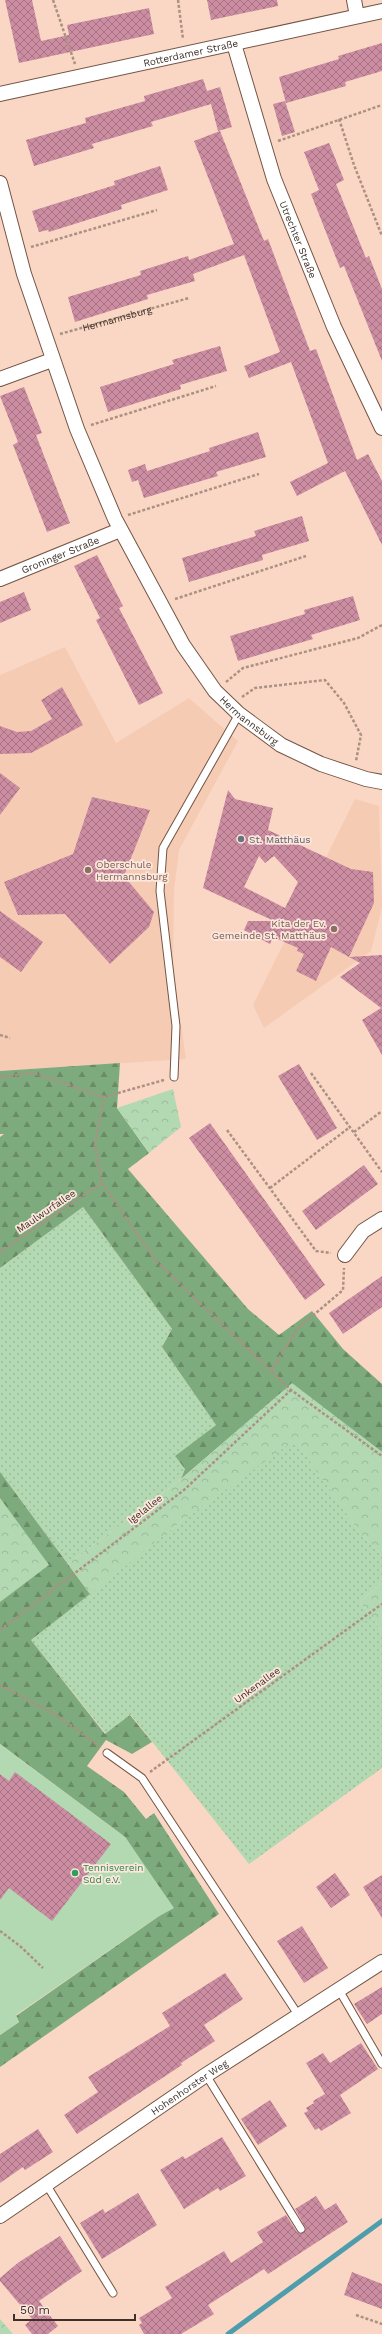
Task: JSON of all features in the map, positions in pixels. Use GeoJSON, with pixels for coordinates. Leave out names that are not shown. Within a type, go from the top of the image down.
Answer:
{"type":"FeatureCollection","features":[{"type":"Feature","properties":{"kind":"street"},"geometry":{"type":"LineString","coordinates":[[354,0],[357,16]]}},
{"type":"Feature","properties":{"kind":"street","name":"Rotterdamer Straße"},"geometry":{"type":"LineString","coordinates":[[0,94],[382,11]]}},
{"type":"Feature","properties":{"kind":"street","name":"Utrechter Straße"},"geometry":{"type":"LineString","coordinates":[[234,44],[274,179],[334,328],[382,428]]}},
{"type":"Feature","properties":{"kind":"street","name":"Hermannsburg"},"geometry":{"type":"LineString","coordinates":[[0,183],[17,251],[44,338],[77,430],[117,525],[159,604],[214,691],[235,710],[281,745],[321,764],[353,775],[382,782]]}},
{"type":"Feature","properties":{"kind":"street"},"geometry":{"type":"LineString","coordinates":[[0,379],[52,360]]}},
{"type":"Feature","properties":{"kind":"street","name":"Groninger Straße"},"geometry":{"type":"LineString","coordinates":[[0,579],[117,525]]}},
{"type":"Feature","properties":{"kind":"street"},"geometry":{"type":"LineString","coordinates":[[345,1255],[363,1232],[382,1218]]}},
{"type":"Feature","properties":{"kind":"street","name":"Hohenhorster Weg"},"geometry":{"type":"LineString","coordinates":[[0,2216],[206,2075],[382,1962]]}},
{"type":"Feature","properties":{"kind":"lane"},"geometry":{"type":"LineString","coordinates":[[174,1077],[176,1026],[160,891],[163,848],[235,710]]}},
{"type":"Feature","properties":{"kind":"lane"},"geometry":{"type":"LineString","coordinates":[[107,1753],[142,1778],[299,2016]]}},
{"type":"Feature","properties":{"kind":"lane"},"geometry":{"type":"LineString","coordinates":[[339,1990],[382,2064]]}},
{"type":"Feature","properties":{"kind":"lane"},"geometry":{"type":"LineString","coordinates":[[206,2075],[301,2229]]}},
{"type":"Feature","properties":{"kind":"lane"},"geometry":{"type":"LineString","coordinates":[[46,2184],[113,2293]]}},
{"type":"Feature","properties":{"kind":"path"},"geometry":{"type":"LineString","coordinates":[[52,0],[80,77]]}},
{"type":"Feature","properties":{"kind":"path"},"geometry":{"type":"LineString","coordinates":[[178,0],[185,54]]}},
{"type":"Feature","properties":{"kind":"path"},"geometry":{"type":"LineString","coordinates":[[264,146],[382,105]]}},
{"type":"Feature","properties":{"kind":"path"},"geometry":{"type":"LineString","coordinates":[[339,119],[354,165],[382,236]]}},
{"type":"Feature","properties":{"kind":"path"},"geometry":{"type":"LineString","coordinates":[[17,251],[157,210]]}},
{"type":"Feature","properties":{"kind":"path","name":"Hermannsburg"},"geometry":{"type":"LineString","coordinates":[[44,338],[189,298]]}},
{"type":"Feature","properties":{"kind":"path"},"geometry":{"type":"LineString","coordinates":[[77,430],[216,386]]}},
{"type":"Feature","properties":{"kind":"path"},"geometry":{"type":"LineString","coordinates":[[117,525],[259,474]]}},
{"type":"Feature","properties":{"kind":"path"},"geometry":{"type":"LineString","coordinates":[[159,604],[306,556]]}},
{"type":"Feature","properties":{"kind":"path"},"geometry":{"type":"LineString","coordinates":[[214,691],[244,668],[358,638],[382,625]]}},
{"type":"Feature","properties":{"kind":"path"},"geometry":{"type":"LineString","coordinates":[[235,710],[255,688],[326,680],[344,703],[361,735],[353,775]]}},
{"type":"Feature","properties":{"kind":"path"},"geometry":{"type":"LineString","coordinates":[[0,1035],[10,1038]]}},
{"type":"Feature","properties":{"kind":"path"},"geometry":{"type":"LineString","coordinates":[[311,1073],[382,1172]]}},
{"type":"Feature","properties":{"kind":"path"},"geometry":{"type":"LineString","coordinates":[[0,1077],[34,1074],[104,1097],[174,1077]]}},
{"type":"Feature","properties":{"kind":"path"},"geometry":{"type":"LineString","coordinates":[[104,1097],[94,1144],[102,1183],[156,1261],[290,1390],[382,1456]]}},
{"type":"Feature","properties":{"kind":"path"},"geometry":{"type":"LineString","coordinates":[[354,1132],[382,1112]]}},
{"type":"Feature","properties":{"kind":"path"},"geometry":{"type":"LineString","coordinates":[[270,1188],[350,1126]]}},
{"type":"Feature","properties":{"kind":"path"},"geometry":{"type":"LineString","coordinates":[[227,1130],[316,1251],[345,1255],[343,1290],[297,1329],[271,1371]]}},
{"type":"Feature","properties":{"kind":"path","name":"Maulwurfallee"},"geometry":{"type":"LineString","coordinates":[[0,1252],[102,1183]]}},
{"type":"Feature","properties":{"kind":"path","name":"Igelallee"},"geometry":{"type":"LineString","coordinates":[[0,1630],[184,1490],[290,1390]]}},
{"type":"Feature","properties":{"kind":"path","name":"Unkenallee"},"geometry":{"type":"LineString","coordinates":[[142,1778],[382,1604]]}},
{"type":"Feature","properties":{"kind":"path"},"geometry":{"type":"LineString","coordinates":[[0,1685],[56,1715],[107,1753]]}},
{"type":"Feature","properties":{"kind":"path"},"geometry":{"type":"LineString","coordinates":[[0,1931],[20,1946],[43,1968]]}},
{"type":"Feature","properties":{"kind":"path"},"geometry":{"type":"LineString","coordinates":[[356,2315],[382,2324]]}},
{"type":"Feature","properties":{"kind":"shaded area","name":"Oberschule Hermannsburg"},"geometry":{"type":"Polygon","coordinates":[[[65,647],[116,743],[189,698],[238,741],[179,850],[174,890],[173,968],[186,1059],[0,1071],[0,675],[65,647]]]}},
{"type":"Feature","properties":{"kind":"shaded area","name":"Kita der Ev. Gemeinde St. Matthäus"},"geometry":{"type":"Polygon","coordinates":[[[355,799],[379,806],[382,907],[371,951],[264,1028],[253,1005],[355,799]]]}},
{"type":"Feature","properties":{"kind":"green space"},"geometry":{"type":"Polygon","coordinates":[[[120,1063],[117,1108],[149,1153],[128,1169],[248,1309],[279,1335],[312,1311],[343,1349],[382,1384],[382,1452],[292,1384],[181,1479],[185,1469],[175,1456],[216,1425],[162,1347],[172,1329],[83,1207],[0,1268],[0,1137],[4,1134],[0,1134],[0,1071],[120,1063]]]}},
{"type":"Feature","properties":{"kind":"green space"},"geometry":{"type":"Polygon","coordinates":[[[173,1089],[181,1127],[149,1153],[117,1108],[173,1089]]]}},
{"type":"Feature","properties":{"kind":"green space"},"geometry":{"type":"Polygon","coordinates":[[[83,1207],[172,1329],[162,1347],[216,1425],[175,1456],[185,1469],[181,1479],[68,1564],[0,1472],[0,1268],[83,1207]]]}},
{"type":"Feature","properties":{"kind":"green space"},"geometry":{"type":"Polygon","coordinates":[[[292,1383],[382,1452],[382,1555],[360,1533],[295,1440],[175,1526],[90,1594],[68,1564],[181,1479],[292,1383]]]}},
{"type":"Feature","properties":{"kind":"green space"},"geometry":{"type":"Polygon","coordinates":[[[295,1439],[360,1533],[382,1555],[382,1582],[360,1602],[382,1631],[382,1768],[249,1864],[131,1715],[106,1734],[31,1640],[175,1526],[295,1439]]]}},
{"type":"Feature","properties":{"kind":"green space"},"geometry":{"type":"Polygon","coordinates":[[[0,1472],[90,1594],[31,1640],[105,1734],[130,1715],[152,1742],[132,1754],[106,1740],[87,1766],[124,1792],[146,1819],[154,1813],[219,1914],[0,2067],[0,2035],[19,2022],[16,2016],[159,1916],[173,1908],[125,1837],[0,1744],[0,1472]]]}},
{"type":"Feature","properties":{"kind":"green space"},"geometry":{"type":"Polygon","coordinates":[[[0,1498],[49,1565],[0,1602],[0,1498]]]}},
{"type":"Feature","properties":{"kind":"green space"},"geometry":{"type":"Polygon","coordinates":[[[382,1582],[382,1631],[360,1602],[382,1582]]]}},
{"type":"Feature","properties":{"kind":"green space","name":"Tennisverein Süd e.V."},"geometry":{"type":"Polygon","coordinates":[[[0,1744],[125,1837],[174,1908],[159,1916],[16,2015],[19,2022],[0,2035],[0,1744]]]}},
{"type":"Feature","properties":{"kind":"green space"},"geometry":{"type":"Polygon","coordinates":[[[0,2319],[13,2334],[0,2334],[0,2319]]]}},
{"type":"Feature","properties":{"kind":"building"},"geometry":{"type":"Polygon","coordinates":[[[5,0],[32,0],[41,41],[69,35],[67,25],[149,8],[154,34],[19,63],[5,0]]]}},
{"type":"Feature","properties":{"kind":"building"},"geometry":{"type":"Polygon","coordinates":[[[207,0],[277,0],[278,6],[211,20],[207,0]]]}},
{"type":"Feature","properties":{"kind":"building"},"geometry":{"type":"Polygon","coordinates":[[[382,43],[382,71],[345,82],[346,86],[286,103],[279,77],[339,59],[338,56],[382,43]]]}},
{"type":"Feature","properties":{"kind":"building"},"geometry":{"type":"Polygon","coordinates":[[[203,79],[207,91],[220,87],[232,127],[218,131],[211,104],[151,122],[153,126],[92,144],[94,148],[34,166],[26,140],[86,123],[85,118],[145,101],[144,96],[203,79]]]}},
{"type":"Feature","properties":{"kind":"building"},"geometry":{"type":"Polygon","coordinates":[[[285,101],[295,132],[282,136],[273,104],[285,101]]]}},
{"type":"Feature","properties":{"kind":"building"},"geometry":{"type":"Polygon","coordinates":[[[220,131],[264,241],[268,239],[310,351],[316,349],[357,460],[368,454],[382,481],[382,545],[345,471],[297,496],[290,482],[328,463],[291,362],[249,378],[244,366],[280,352],[244,255],[193,274],[195,281],[147,295],[148,299],[75,322],[68,297],[141,275],[140,271],[188,256],[189,260],[234,244],[194,141],[220,131]]]}},
{"type":"Feature","properties":{"kind":"building"},"geometry":{"type":"Polygon","coordinates":[[[329,143],[344,180],[336,184],[366,258],[369,256],[382,289],[382,361],[344,266],[340,268],[311,194],[319,190],[304,152],[329,143]]]}},
{"type":"Feature","properties":{"kind":"building"},"geometry":{"type":"Polygon","coordinates":[[[160,166],[168,190],[121,205],[122,209],[49,232],[48,230],[39,232],[32,211],[115,185],[114,181],[160,166]]]}},
{"type":"Feature","properties":{"kind":"building"},"geometry":{"type":"Polygon","coordinates":[[[220,346],[227,371],[180,385],[181,389],[108,412],[100,387],[174,364],[172,360],[220,346]]]}},
{"type":"Feature","properties":{"kind":"building"},"geometry":{"type":"Polygon","coordinates":[[[24,387],[42,433],[36,435],[70,523],[47,532],[13,445],[18,442],[0,396],[24,387]]]}},
{"type":"Feature","properties":{"kind":"building"},"geometry":{"type":"Polygon","coordinates":[[[258,432],[266,457],[216,472],[218,476],[144,498],[138,480],[132,482],[128,470],[145,464],[147,471],[210,451],[209,448],[258,432]]]}},
{"type":"Feature","properties":{"kind":"building"},"geometry":{"type":"Polygon","coordinates":[[[302,516],[309,541],[262,555],[263,560],[189,582],[182,558],[256,536],[254,531],[302,516]]]}},
{"type":"Feature","properties":{"kind":"building"},"geometry":{"type":"Polygon","coordinates":[[[97,555],[123,606],[119,608],[163,693],[139,705],[96,620],[100,618],[74,566],[97,555]]]}},
{"type":"Feature","properties":{"kind":"building"},"geometry":{"type":"Polygon","coordinates":[[[24,592],[31,610],[0,623],[0,602],[24,592]]]}},
{"type":"Feature","properties":{"kind":"building"},"geometry":{"type":"Polygon","coordinates":[[[353,596],[360,620],[311,635],[313,639],[238,661],[230,636],[305,614],[304,610],[353,596]]]}},
{"type":"Feature","properties":{"kind":"building"},"geometry":{"type":"Polygon","coordinates":[[[62,687],[83,725],[31,753],[0,754],[0,726],[17,732],[31,731],[52,719],[41,700],[62,687]]]}},
{"type":"Feature","properties":{"kind":"building"},"geometry":{"type":"Polygon","coordinates":[[[0,773],[20,788],[0,815],[0,773]]]}},
{"type":"Feature","properties":{"kind":"building"},"geometry":{"type":"Polygon","coordinates":[[[228,790],[235,799],[273,808],[268,830],[351,869],[373,872],[374,903],[349,957],[331,947],[316,981],[296,971],[304,954],[297,951],[298,948],[273,937],[270,944],[244,930],[248,921],[274,921],[203,888],[228,790]],[[259,856],[244,887],[285,908],[298,882],[274,856],[265,863],[259,856]]]}},
{"type":"Feature","properties":{"kind":"building"},"geometry":{"type":"Polygon","coordinates":[[[92,797],[150,810],[124,876],[154,912],[149,927],[110,964],[65,914],[18,915],[4,882],[73,854],[92,797]]]}},
{"type":"Feature","properties":{"kind":"building"},"geometry":{"type":"Polygon","coordinates":[[[0,911],[43,942],[21,972],[0,957],[0,911]]]}},
{"type":"Feature","properties":{"kind":"building"},"geometry":{"type":"Polygon","coordinates":[[[382,955],[382,1055],[362,1020],[381,1008],[340,977],[360,963],[349,957],[382,955]]]}},
{"type":"Feature","properties":{"kind":"building"},"geometry":{"type":"Polygon","coordinates":[[[299,1064],[337,1128],[317,1140],[278,1076],[299,1064]]]}},
{"type":"Feature","properties":{"kind":"building"},"geometry":{"type":"Polygon","coordinates":[[[210,1123],[325,1285],[305,1300],[189,1138],[210,1123]]]}},
{"type":"Feature","properties":{"kind":"building"},"geometry":{"type":"Polygon","coordinates":[[[364,1165],[378,1184],[316,1230],[302,1211],[364,1165]]]}},
{"type":"Feature","properties":{"kind":"building"},"geometry":{"type":"Polygon","coordinates":[[[382,1276],[382,1307],[343,1334],[329,1313],[382,1276]]]}},
{"type":"Feature","properties":{"kind":"building"},"geometry":{"type":"Polygon","coordinates":[[[15,1772],[111,1844],[52,1921],[9,1888],[0,1900],[0,1774],[9,1781],[15,1772]]]}},
{"type":"Feature","properties":{"kind":"building"},"geometry":{"type":"Polygon","coordinates":[[[335,1873],[350,1895],[331,1908],[316,1887],[335,1873]]]}},
{"type":"Feature","properties":{"kind":"building"},"geometry":{"type":"Polygon","coordinates":[[[382,1875],[382,1918],[363,1887],[382,1875]]]}},
{"type":"Feature","properties":{"kind":"building"},"geometry":{"type":"Polygon","coordinates":[[[302,1926],[328,1968],[304,1983],[277,1941],[302,1926]]]}},
{"type":"Feature","properties":{"kind":"building"},"geometry":{"type":"Polygon","coordinates":[[[225,1973],[243,1999],[204,2025],[215,2041],[181,2063],[182,2065],[77,2134],[64,2115],[98,2092],[88,2077],[170,2026],[162,2013],[225,1973]]]}},
{"type":"Feature","properties":{"kind":"building"},"geometry":{"type":"Polygon","coordinates":[[[382,1987],[382,2014],[367,2024],[354,2004],[382,1987]]]}},
{"type":"Feature","properties":{"kind":"building"},"geometry":{"type":"Polygon","coordinates":[[[361,2043],[378,2069],[340,2095],[351,2113],[321,2131],[319,2128],[315,2130],[304,2113],[308,2111],[306,2108],[314,2103],[313,2101],[325,2094],[306,2063],[323,2053],[330,2063],[361,2043]]]}},
{"type":"Feature","properties":{"kind":"building"},"geometry":{"type":"Polygon","coordinates":[[[270,2100],[287,2126],[258,2145],[241,2119],[270,2100]]]}},
{"type":"Feature","properties":{"kind":"building"},"geometry":{"type":"Polygon","coordinates":[[[38,2129],[53,2152],[25,2170],[23,2167],[0,2183],[0,2154],[38,2129]]]}},
{"type":"Feature","properties":{"kind":"building"},"geometry":{"type":"Polygon","coordinates":[[[222,2137],[246,2176],[220,2191],[218,2188],[184,2209],[160,2170],[183,2156],[185,2159],[222,2137]]]}},
{"type":"Feature","properties":{"kind":"building"},"geometry":{"type":"Polygon","coordinates":[[[138,2193],[157,2225],[102,2259],[80,2223],[103,2209],[105,2213],[138,2193]]]}},
{"type":"Feature","properties":{"kind":"building"},"geometry":{"type":"Polygon","coordinates":[[[316,2196],[325,2210],[336,2203],[348,2222],[268,2274],[264,2269],[208,2305],[214,2314],[181,2334],[144,2334],[139,2325],[142,2323],[139,2318],[172,2298],[165,2287],[224,2251],[231,2263],[263,2242],[257,2232],[286,2215],[297,2232],[303,2233],[305,2227],[295,2209],[316,2196]]]}},
{"type":"Feature","properties":{"kind":"building"},"geometry":{"type":"Polygon","coordinates":[[[60,2236],[82,2271],[39,2301],[58,2326],[48,2334],[32,2334],[25,2325],[32,2319],[0,2281],[0,2278],[19,2262],[60,2236]]]}},
{"type":"Feature","properties":{"kind":"building"},"geometry":{"type":"Polygon","coordinates":[[[352,2272],[382,2284],[382,2309],[344,2295],[352,2272]]]}},
{"type":"Feature","properties":{"kind":"waterway"},"geometry":{"type":"LineString","coordinates":[[228,2334],[382,2221]]}},
{"type":"Feature","properties":{"kind":"place","name":"St. Matthäus"},"geometry":{"type":"Point","coordinates":[241,839]}},
{"type":"Feature","properties":{"kind":"place","name":"Oberschule Hermannsburg"},"geometry":{"type":"Point","coordinates":[88,870]}},
{"type":"Feature","properties":{"kind":"place","name":"Kita der Ev. Gemeinde St. Matthäus"},"geometry":{"type":"Point","coordinates":[334,929]}},
{"type":"Feature","properties":{"kind":"place","name":"Tennisverein Süd e.V."},"geometry":{"type":"Point","coordinates":[75,1873]}}]}
